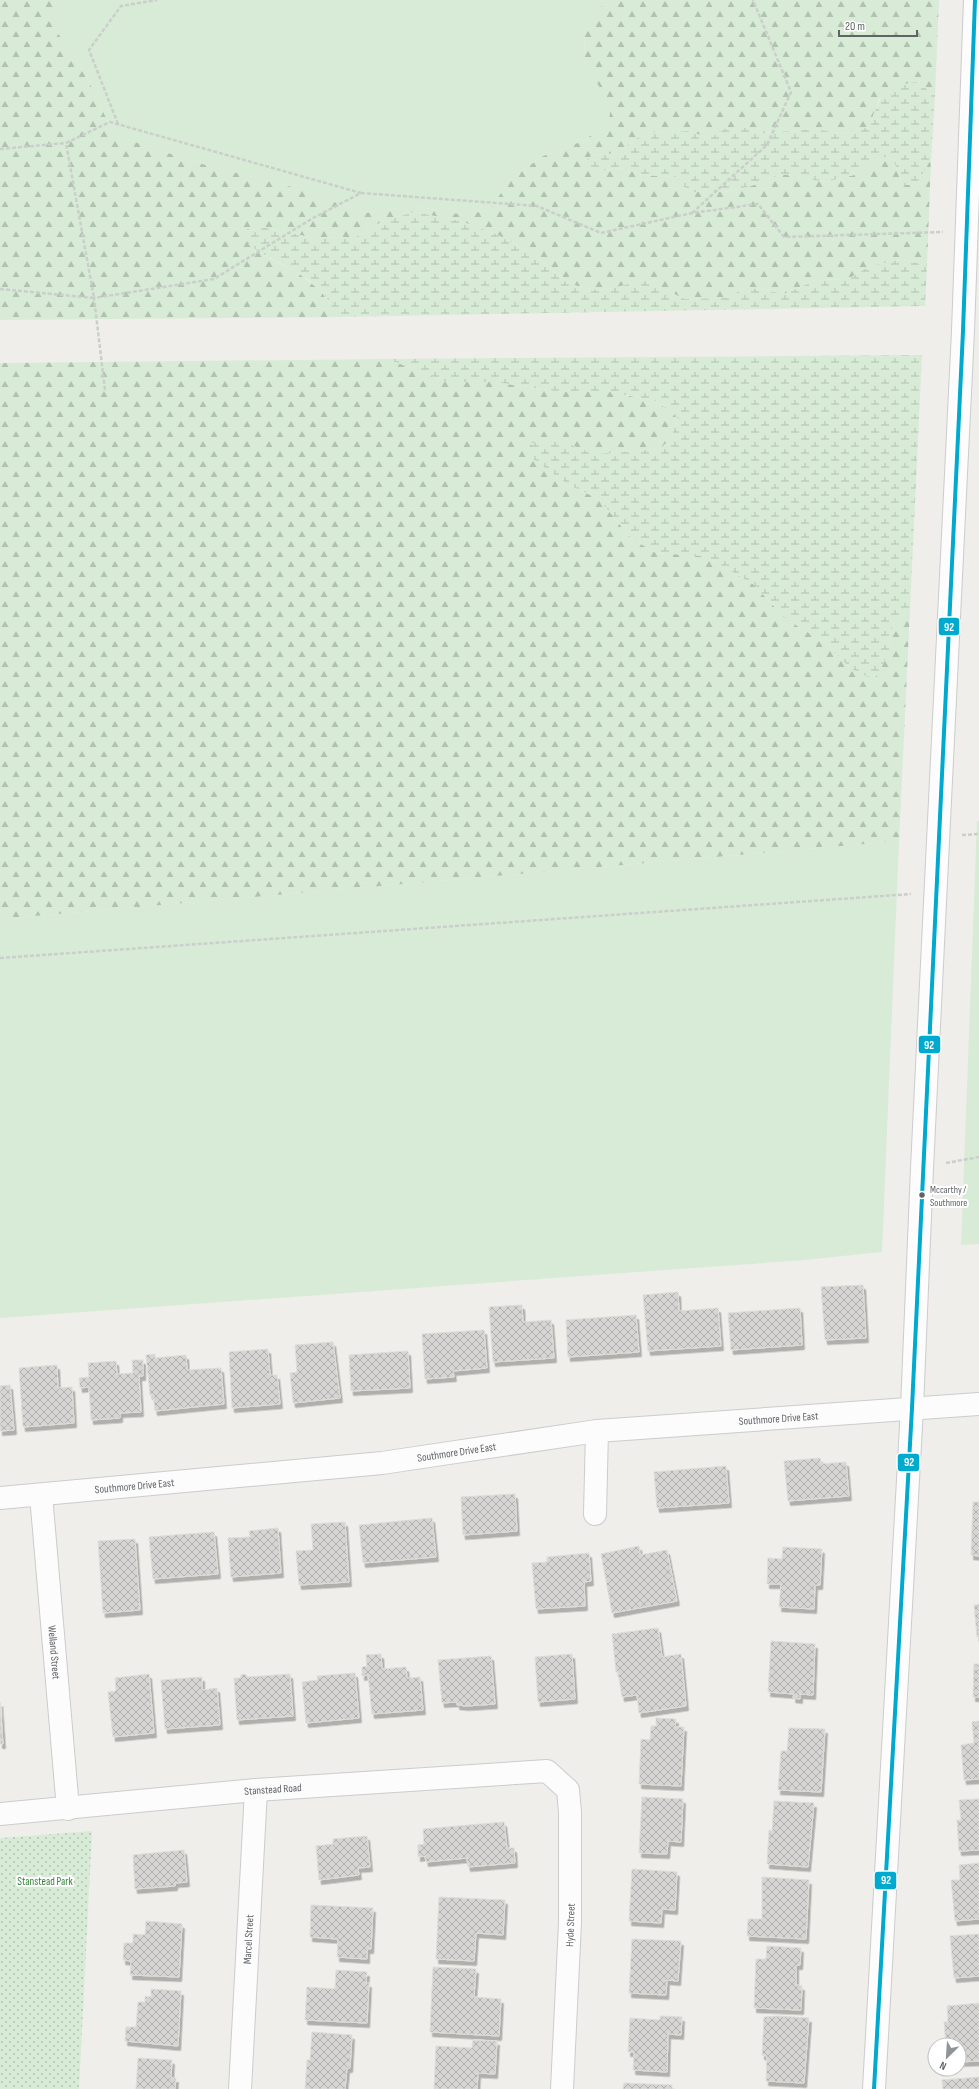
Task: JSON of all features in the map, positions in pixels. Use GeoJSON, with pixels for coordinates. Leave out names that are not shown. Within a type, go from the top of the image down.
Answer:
{"type":"FeatureCollection","features":[{"type":"Feature","properties":{"kind":"street"},"geometry":{"type":"LineString","coordinates":[[874,2089],[912,1408],[922,1168],[963,331],[975,0]]}},
{"type":"Feature","properties":{"kind":"street","name":"Southmore Drive East"},"geometry":{"type":"LineString","coordinates":[[0,1498],[382,1463],[597,1431],[979,1404]]}},
{"type":"Feature","properties":{"kind":"street"},"geometry":{"type":"LineString","coordinates":[[595,1514],[597,1431]]}},
{"type":"Feature","properties":{"kind":"street","name":"Welland Street"},"geometry":{"type":"LineString","coordinates":[[41,1495],[68,1809]]}},
{"type":"Feature","properties":{"kind":"street","name":"Stanstead Road"},"geometry":{"type":"LineString","coordinates":[[0,1814],[68,1809],[256,1790],[547,1771]]}},
{"type":"Feature","properties":{"kind":"street","name":"Hyde Street"},"geometry":{"type":"LineString","coordinates":[[547,1771],[568,1790],[570,1812],[570,1923],[562,2089]]}},
{"type":"Feature","properties":{"kind":"street","name":"Marcel Street"},"geometry":{"type":"LineString","coordinates":[[240,2089],[256,1790]]}},
{"type":"Feature","properties":{"kind":"path"},"geometry":{"type":"LineString","coordinates":[[119,124],[89,50],[120,6],[157,0]]}},
{"type":"Feature","properties":{"kind":"path"},"geometry":{"type":"LineString","coordinates":[[692,213],[767,145],[792,92],[753,0]]}},
{"type":"Feature","properties":{"kind":"path"},"geometry":{"type":"LineString","coordinates":[[0,149],[66,143],[110,122],[361,193],[537,206],[601,233],[692,213],[758,204],[784,237],[946,232]]}},
{"type":"Feature","properties":{"kind":"path"},"geometry":{"type":"LineString","coordinates":[[66,143],[94,298],[105,390]]}},
{"type":"Feature","properties":{"kind":"path"},"geometry":{"type":"LineString","coordinates":[[0,289],[94,298],[214,278],[313,218],[361,193]]}},
{"type":"Feature","properties":{"kind":"path"},"geometry":{"type":"LineString","coordinates":[[959,835],[979,834]]}},
{"type":"Feature","properties":{"kind":"path"},"geometry":{"type":"LineString","coordinates":[[0,958],[914,894]]}},
{"type":"Feature","properties":{"kind":"path"},"geometry":{"type":"LineString","coordinates":[[922,1168],[979,1157]]}},
{"type":"Feature","properties":{"kind":"green space"},"geometry":{"type":"Polygon","coordinates":[[[0,0],[57,0],[48,19],[84,71],[114,135],[198,163],[292,187],[365,213],[413,206],[464,215],[489,210],[511,179],[543,156],[583,141],[608,123],[612,104],[585,67],[584,27],[607,0],[939,0],[935,95],[916,82],[879,99],[869,127],[845,134],[815,129],[763,133],[747,128],[726,128],[710,138],[688,131],[644,133],[618,153],[592,155],[597,171],[621,168],[644,175],[676,177],[690,192],[725,192],[751,186],[782,174],[825,182],[858,174],[881,157],[893,158],[902,185],[916,185],[931,159],[927,266],[903,259],[870,266],[848,279],[815,280],[784,294],[747,287],[725,298],[685,299],[643,280],[602,291],[568,284],[533,254],[496,234],[460,221],[414,212],[383,221],[356,237],[314,238],[266,228],[265,256],[297,272],[321,291],[338,317],[0,320],[0,0]]]}},
{"type":"Feature","properties":{"kind":"green space"},"geometry":{"type":"Polygon","coordinates":[[[57,0],[607,0],[584,27],[585,66],[613,104],[608,123],[583,141],[543,156],[511,179],[489,210],[464,215],[413,206],[365,213],[292,187],[198,163],[114,135],[84,71],[48,19],[57,0]]]}},
{"type":"Feature","properties":{"kind":"green space"},"geometry":{"type":"Polygon","coordinates":[[[916,82],[935,95],[931,159],[916,185],[902,185],[893,158],[881,157],[858,174],[825,182],[782,174],[751,186],[725,192],[690,192],[676,177],[644,175],[621,168],[597,171],[582,165],[592,155],[618,153],[644,133],[688,131],[710,138],[726,128],[747,128],[763,133],[815,129],[845,134],[869,127],[880,100],[888,90],[904,84],[916,82]]]}},
{"type":"Feature","properties":{"kind":"green space"},"geometry":{"type":"Polygon","coordinates":[[[414,212],[460,221],[496,234],[533,254],[568,284],[602,291],[643,280],[685,299],[725,298],[747,287],[784,294],[816,280],[848,279],[870,266],[903,259],[927,266],[925,306],[338,317],[328,300],[313,284],[295,271],[266,256],[248,244],[247,229],[266,228],[314,238],[356,237],[383,221],[414,212]]]}},
{"type":"Feature","properties":{"kind":"green space"},"geometry":{"type":"Polygon","coordinates":[[[922,355],[910,609],[893,623],[888,655],[874,680],[850,668],[827,644],[786,619],[753,584],[705,556],[656,553],[631,538],[599,499],[569,485],[532,458],[531,443],[556,439],[595,454],[660,449],[671,438],[678,418],[656,401],[610,392],[562,392],[495,382],[446,382],[388,359],[922,355]]]}},
{"type":"Feature","properties":{"kind":"green space"},"geometry":{"type":"Polygon","coordinates":[[[388,359],[446,382],[495,382],[562,392],[610,392],[656,401],[678,418],[671,439],[660,449],[595,454],[556,439],[569,485],[599,499],[631,538],[656,553],[705,556],[753,584],[786,619],[827,644],[850,668],[888,655],[893,623],[910,609],[899,841],[0,919],[0,363],[388,359]]]}},
{"type":"Feature","properties":{"kind":"green space"},"geometry":{"type":"Polygon","coordinates":[[[977,821],[979,821],[979,1244],[961,1245],[977,821]]]}},
{"type":"Feature","properties":{"kind":"green space"},"geometry":{"type":"Polygon","coordinates":[[[899,841],[882,1252],[804,1260],[0,1318],[0,919],[899,841]]]}},
{"type":"Feature","properties":{"kind":"green space","name":"Stanstead Park"},"geometry":{"type":"Polygon","coordinates":[[[92,1831],[79,2089],[0,2089],[0,1838],[92,1831]]]}},
{"type":"Feature","properties":{"kind":"building"},"geometry":{"type":"Polygon","coordinates":[[[863,1285],[866,1338],[825,1340],[821,1287],[863,1285]]]}},
{"type":"Feature","properties":{"kind":"building"},"geometry":{"type":"Polygon","coordinates":[[[678,1292],[679,1311],[718,1308],[721,1346],[648,1351],[643,1295],[678,1292]]]}},
{"type":"Feature","properties":{"kind":"building"},"geometry":{"type":"Polygon","coordinates":[[[522,1305],[523,1322],[551,1320],[554,1358],[493,1362],[489,1307],[522,1305]]]}},
{"type":"Feature","properties":{"kind":"building"},"geometry":{"type":"Polygon","coordinates":[[[800,1308],[802,1345],[731,1350],[728,1313],[800,1308]]]}},
{"type":"Feature","properties":{"kind":"building"},"geometry":{"type":"Polygon","coordinates":[[[636,1315],[639,1352],[568,1357],[566,1320],[636,1315]]]}},
{"type":"Feature","properties":{"kind":"building"},"geometry":{"type":"Polygon","coordinates":[[[484,1330],[487,1368],[453,1371],[454,1377],[425,1379],[422,1334],[484,1330]]]}},
{"type":"Feature","properties":{"kind":"building"},"geometry":{"type":"Polygon","coordinates":[[[333,1342],[340,1398],[293,1403],[290,1373],[297,1372],[295,1345],[333,1342]]]}},
{"type":"Feature","properties":{"kind":"building"},"geometry":{"type":"Polygon","coordinates":[[[268,1349],[270,1375],[277,1375],[280,1404],[232,1408],[229,1352],[268,1349]]]}},
{"type":"Feature","properties":{"kind":"building"},"geometry":{"type":"Polygon","coordinates":[[[408,1351],[410,1388],[351,1391],[349,1355],[408,1351]]]}},
{"type":"Feature","properties":{"kind":"building"},"geometry":{"type":"Polygon","coordinates":[[[155,1354],[155,1358],[186,1355],[187,1370],[221,1368],[224,1404],[155,1411],[153,1395],[150,1395],[146,1355],[155,1354]]]}},
{"type":"Feature","properties":{"kind":"building"},"geometry":{"type":"Polygon","coordinates":[[[132,1360],[143,1360],[143,1376],[139,1376],[141,1412],[120,1413],[120,1418],[91,1420],[89,1387],[80,1388],[79,1378],[89,1377],[88,1363],[116,1361],[117,1374],[133,1373],[132,1360]]]}},
{"type":"Feature","properties":{"kind":"building"},"geometry":{"type":"Polygon","coordinates":[[[57,1365],[58,1388],[72,1387],[74,1423],[23,1427],[19,1368],[57,1365]]]}},
{"type":"Feature","properties":{"kind":"building"},"geometry":{"type":"Polygon","coordinates":[[[10,1385],[14,1430],[0,1431],[0,1386],[10,1385]]]}},
{"type":"Feature","properties":{"kind":"building"},"geometry":{"type":"Polygon","coordinates":[[[820,1458],[821,1464],[846,1462],[849,1496],[788,1501],[784,1461],[820,1458]]]}},
{"type":"Feature","properties":{"kind":"building"},"geometry":{"type":"Polygon","coordinates":[[[726,1466],[729,1503],[657,1508],[654,1472],[726,1466]]]}},
{"type":"Feature","properties":{"kind":"building"},"geometry":{"type":"Polygon","coordinates":[[[515,1494],[517,1531],[463,1535],[461,1497],[515,1494]]]}},
{"type":"Feature","properties":{"kind":"building"},"geometry":{"type":"Polygon","coordinates":[[[973,1502],[979,1502],[979,1556],[971,1555],[973,1502]]]}},
{"type":"Feature","properties":{"kind":"building"},"geometry":{"type":"Polygon","coordinates":[[[432,1518],[436,1557],[363,1563],[359,1525],[432,1518]]]}},
{"type":"Feature","properties":{"kind":"building"},"geometry":{"type":"Polygon","coordinates":[[[345,1522],[349,1582],[299,1585],[296,1551],[313,1550],[311,1524],[345,1522]]]}},
{"type":"Feature","properties":{"kind":"building"},"geometry":{"type":"Polygon","coordinates":[[[278,1528],[281,1573],[231,1577],[228,1538],[250,1537],[249,1531],[278,1528]]]}},
{"type":"Feature","properties":{"kind":"building"},"geometry":{"type":"Polygon","coordinates":[[[214,1532],[218,1574],[153,1579],[149,1537],[214,1532]]]}},
{"type":"Feature","properties":{"kind":"building"},"geometry":{"type":"Polygon","coordinates":[[[135,1539],[140,1610],[103,1613],[98,1541],[135,1539]]]}},
{"type":"Feature","properties":{"kind":"building"},"geometry":{"type":"Polygon","coordinates":[[[639,1546],[640,1555],[667,1550],[677,1601],[612,1613],[601,1554],[639,1546]]]}},
{"type":"Feature","properties":{"kind":"building"},"geometry":{"type":"Polygon","coordinates":[[[783,1547],[822,1549],[820,1585],[815,1585],[814,1609],[779,1607],[781,1584],[767,1584],[768,1558],[782,1559],[783,1547]]]}},
{"type":"Feature","properties":{"kind":"building"},"geometry":{"type":"Polygon","coordinates":[[[589,1553],[591,1581],[584,1582],[585,1606],[536,1609],[532,1563],[547,1562],[547,1557],[589,1553]]]}},
{"type":"Feature","properties":{"kind":"building"},"geometry":{"type":"Polygon","coordinates":[[[979,1604],[979,1637],[977,1637],[974,1605],[979,1604]]]}},
{"type":"Feature","properties":{"kind":"building"},"geometry":{"type":"Polygon","coordinates":[[[658,1628],[662,1657],[681,1654],[686,1706],[639,1713],[637,1695],[622,1697],[618,1672],[616,1672],[612,1634],[658,1628]]]}},
{"type":"Feature","properties":{"kind":"building"},"geometry":{"type":"Polygon","coordinates":[[[771,1641],[815,1644],[813,1695],[800,1694],[800,1699],[793,1698],[794,1694],[768,1692],[771,1641]]]}},
{"type":"Feature","properties":{"kind":"building"},"geometry":{"type":"Polygon","coordinates":[[[381,1654],[382,1669],[406,1667],[407,1678],[420,1677],[423,1710],[372,1714],[368,1675],[362,1676],[362,1667],[367,1666],[366,1655],[381,1654]]]}},
{"type":"Feature","properties":{"kind":"building"},"geometry":{"type":"Polygon","coordinates":[[[572,1654],[575,1699],[538,1702],[535,1657],[572,1654]]]}},
{"type":"Feature","properties":{"kind":"building"},"geometry":{"type":"Polygon","coordinates":[[[491,1656],[495,1704],[466,1706],[457,1705],[457,1702],[442,1703],[438,1660],[491,1656]]]}},
{"type":"Feature","properties":{"kind":"building"},"geometry":{"type":"Polygon","coordinates":[[[974,1664],[979,1664],[979,1697],[973,1697],[974,1664]]]}},
{"type":"Feature","properties":{"kind":"building"},"geometry":{"type":"Polygon","coordinates":[[[355,1673],[359,1718],[306,1723],[302,1682],[318,1680],[317,1676],[355,1673]]]}},
{"type":"Feature","properties":{"kind":"building"},"geometry":{"type":"Polygon","coordinates":[[[149,1674],[154,1733],[113,1737],[108,1692],[116,1691],[115,1678],[149,1674]]]}},
{"type":"Feature","properties":{"kind":"building"},"geometry":{"type":"Polygon","coordinates":[[[245,1674],[248,1677],[290,1674],[293,1716],[237,1720],[234,1678],[240,1678],[241,1675],[245,1674]]]}},
{"type":"Feature","properties":{"kind":"building"},"geometry":{"type":"Polygon","coordinates":[[[202,1677],[202,1690],[217,1688],[220,1725],[165,1729],[161,1680],[202,1677]]]}},
{"type":"Feature","properties":{"kind":"building"},"geometry":{"type":"Polygon","coordinates":[[[0,1702],[3,1744],[0,1744],[0,1702]]]}},
{"type":"Feature","properties":{"kind":"building"},"geometry":{"type":"Polygon","coordinates":[[[656,1718],[676,1719],[675,1727],[684,1727],[681,1786],[639,1784],[641,1739],[650,1740],[651,1726],[656,1726],[656,1718]]]}},
{"type":"Feature","properties":{"kind":"building"},"geometry":{"type":"Polygon","coordinates":[[[979,1721],[979,1779],[964,1780],[961,1745],[974,1743],[972,1722],[979,1721]]]}},
{"type":"Feature","properties":{"kind":"building"},"geometry":{"type":"Polygon","coordinates":[[[789,1728],[825,1729],[821,1792],[778,1790],[781,1751],[787,1751],[789,1728]]]}},
{"type":"Feature","properties":{"kind":"building"},"geometry":{"type":"Polygon","coordinates":[[[642,1797],[683,1799],[681,1842],[668,1841],[667,1854],[639,1853],[642,1797]]]}},
{"type":"Feature","properties":{"kind":"building"},"geometry":{"type":"Polygon","coordinates":[[[979,1799],[979,1850],[959,1851],[957,1820],[961,1820],[959,1800],[979,1799]]]}},
{"type":"Feature","properties":{"kind":"building"},"geometry":{"type":"Polygon","coordinates":[[[774,1801],[814,1803],[808,1867],[767,1864],[769,1830],[772,1831],[774,1801]]]}},
{"type":"Feature","properties":{"kind":"building"},"geometry":{"type":"Polygon","coordinates":[[[504,1822],[507,1848],[514,1848],[515,1863],[468,1867],[467,1858],[426,1862],[425,1856],[418,1857],[418,1845],[424,1844],[423,1829],[504,1822]]]}},
{"type":"Feature","properties":{"kind":"building"},"geometry":{"type":"Polygon","coordinates":[[[367,1836],[370,1867],[358,1868],[359,1875],[319,1880],[316,1846],[333,1844],[333,1839],[367,1836]]]}},
{"type":"Feature","properties":{"kind":"building"},"geometry":{"type":"Polygon","coordinates":[[[184,1850],[187,1882],[175,1883],[175,1886],[135,1889],[133,1855],[184,1850]]]}},
{"type":"Feature","properties":{"kind":"building"},"geometry":{"type":"Polygon","coordinates":[[[979,1863],[979,1919],[955,1921],[951,1880],[960,1880],[959,1865],[979,1863]]]}},
{"type":"Feature","properties":{"kind":"building"},"geometry":{"type":"Polygon","coordinates":[[[632,1869],[677,1872],[675,1910],[662,1909],[661,1923],[629,1921],[632,1869]]]}},
{"type":"Feature","properties":{"kind":"building"},"geometry":{"type":"Polygon","coordinates":[[[762,1877],[809,1880],[806,1939],[747,1936],[748,1919],[762,1919],[762,1877]]]}},
{"type":"Feature","properties":{"kind":"building"},"geometry":{"type":"Polygon","coordinates":[[[439,1897],[505,1900],[503,1935],[476,1933],[474,1961],[436,1959],[439,1897]]]}},
{"type":"Feature","properties":{"kind":"building"},"geometry":{"type":"Polygon","coordinates":[[[311,1905],[373,1908],[371,1949],[367,1949],[367,1959],[337,1957],[338,1939],[310,1937],[311,1905]]]}},
{"type":"Feature","properties":{"kind":"building"},"geometry":{"type":"Polygon","coordinates":[[[146,1921],[182,1924],[179,1977],[130,1975],[131,1961],[123,1960],[124,1943],[133,1943],[133,1934],[145,1935],[146,1921]]]}},
{"type":"Feature","properties":{"kind":"building"},"geometry":{"type":"Polygon","coordinates":[[[979,1934],[979,1976],[954,1978],[950,1936],[979,1934]]]}},
{"type":"Feature","properties":{"kind":"building"},"geometry":{"type":"Polygon","coordinates":[[[632,1939],[681,1941],[678,1981],[667,1980],[666,1995],[629,1993],[632,1939]]]}},
{"type":"Feature","properties":{"kind":"building"},"geometry":{"type":"Polygon","coordinates":[[[767,1946],[801,1948],[800,1965],[796,1965],[796,1985],[802,1986],[801,2010],[754,2008],[756,1959],[766,1959],[767,1946]]]}},
{"type":"Feature","properties":{"kind":"building"},"geometry":{"type":"Polygon","coordinates":[[[433,1967],[476,1969],[474,1997],[501,1999],[499,2036],[430,2032],[433,1967]]]}},
{"type":"Feature","properties":{"kind":"building"},"geometry":{"type":"Polygon","coordinates":[[[336,1970],[367,1972],[366,1983],[369,1983],[367,2023],[305,2020],[307,1987],[335,1989],[336,1970]]]}},
{"type":"Feature","properties":{"kind":"building"},"geometry":{"type":"Polygon","coordinates":[[[151,1989],[181,1991],[178,2046],[125,2041],[126,2027],[136,2027],[138,2002],[145,2002],[145,1996],[151,1997],[151,1989]]]}},
{"type":"Feature","properties":{"kind":"building"},"geometry":{"type":"Polygon","coordinates":[[[979,2003],[979,2061],[967,2062],[967,2037],[945,2037],[944,2022],[948,2022],[947,2006],[979,2003]]]}},
{"type":"Feature","properties":{"kind":"building"},"geometry":{"type":"Polygon","coordinates":[[[660,2016],[682,2017],[681,2035],[668,2034],[667,2072],[633,2070],[634,2052],[628,2052],[630,2018],[660,2020],[660,2016]]]}},
{"type":"Feature","properties":{"kind":"building"},"geometry":{"type":"Polygon","coordinates":[[[778,2016],[809,2018],[804,2083],[766,2081],[767,2056],[762,2055],[764,2017],[778,2016]]]}},
{"type":"Feature","properties":{"kind":"building"},"geometry":{"type":"Polygon","coordinates":[[[312,2032],[352,2035],[350,2068],[347,2068],[345,2089],[305,2089],[307,2060],[310,2060],[312,2032]]]}},
{"type":"Feature","properties":{"kind":"building"},"geometry":{"type":"Polygon","coordinates":[[[473,2040],[497,2041],[495,2074],[478,2073],[477,2089],[434,2089],[436,2046],[472,2048],[473,2040]]]}},
{"type":"Feature","properties":{"kind":"building"},"geometry":{"type":"Polygon","coordinates":[[[138,2058],[172,2060],[171,2078],[176,2078],[175,2089],[136,2089],[138,2058]]]}},
{"type":"Feature","properties":{"kind":"building"},"geometry":{"type":"Polygon","coordinates":[[[979,2077],[979,2089],[943,2089],[942,2080],[979,2077]]]}},
{"type":"Feature","properties":{"kind":"building"},"geometry":{"type":"Polygon","coordinates":[[[624,2083],[672,2085],[672,2089],[623,2089],[624,2083]]]}},
{"type":"Feature","properties":{"kind":"transit line","name":"92"},"geometry":{"type":"LineString","coordinates":[[874,2089],[912,1408],[963,331],[975,0]]}},
{"type":"Feature","properties":{"kind":"place","name":"Mccarthy / Southmore"},"geometry":{"type":"Point","coordinates":[922,1195]}}]}
